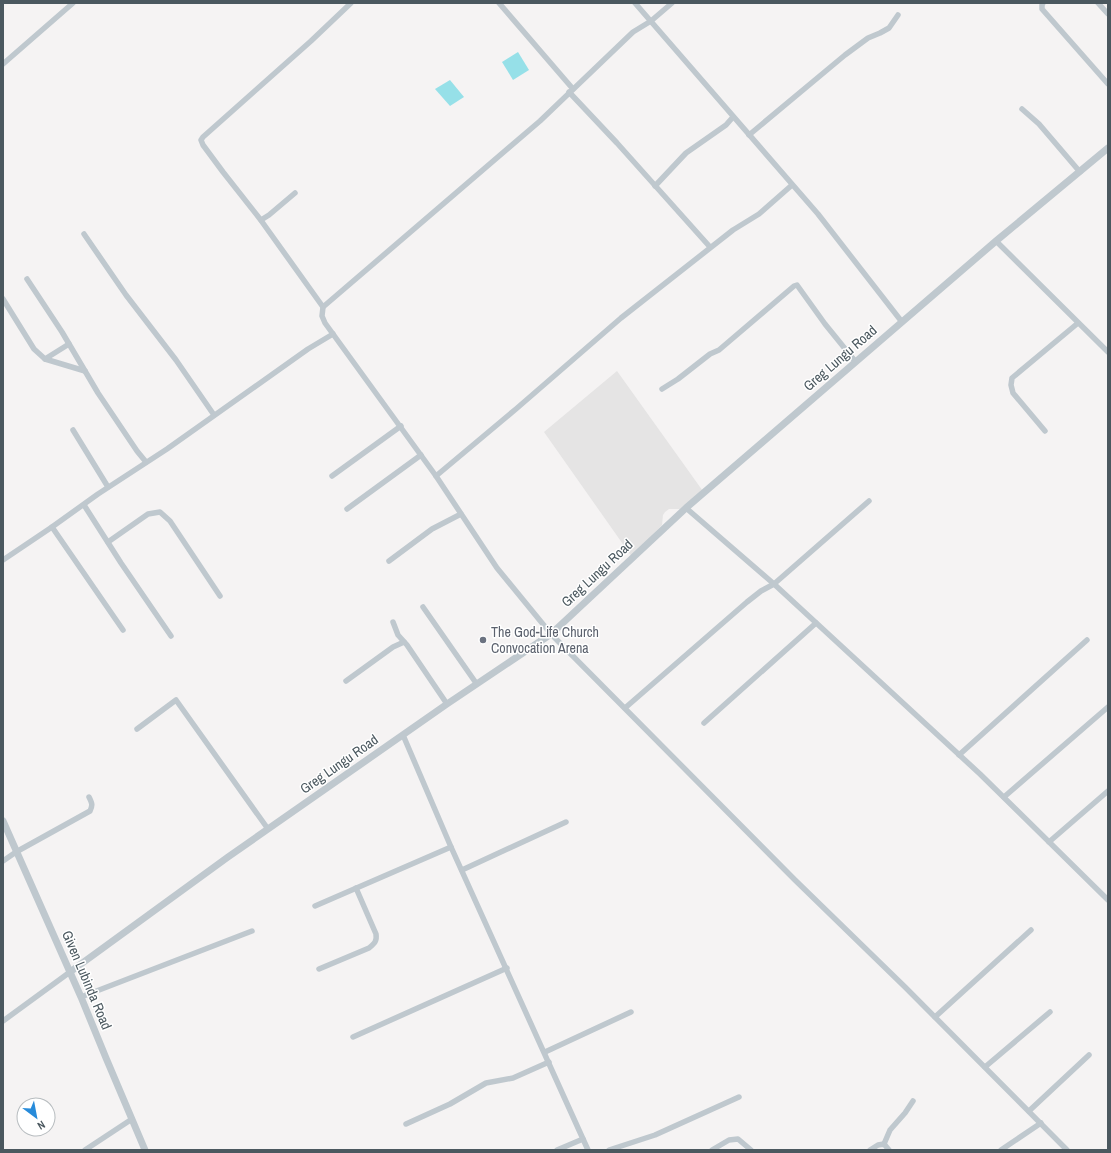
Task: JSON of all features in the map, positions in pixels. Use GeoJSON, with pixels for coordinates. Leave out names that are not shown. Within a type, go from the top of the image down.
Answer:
{"type":"FeatureCollection","features":[{"type":"Feature","properties":{"kind":"street"},"geometry":{"type":"LineString","coordinates":[[3,64],[72,3]]}},
{"type":"Feature","properties":{"kind":"street"},"geometry":{"type":"LineString","coordinates":[[351,3],[311,41],[203,137],[201,140],[203,144],[261,220],[322,308],[322,316],[333,334],[401,426],[497,568],[551,634],[795,880],[936,1017],[1067,1150]]}},
{"type":"Feature","properties":{"kind":"street"},"geometry":{"type":"LineString","coordinates":[[499,3],[571,91],[710,247]]}},
{"type":"Feature","properties":{"kind":"street"},"geometry":{"type":"LineString","coordinates":[[635,3],[818,214],[902,322]]}},
{"type":"Feature","properties":{"kind":"street"},"geometry":{"type":"LineString","coordinates":[[322,308],[540,121],[633,32],[651,21],[672,3]]}},
{"type":"Feature","properties":{"kind":"street"},"geometry":{"type":"LineString","coordinates":[[1043,3],[1042,9],[1107,80]]}},
{"type":"Feature","properties":{"kind":"street"},"geometry":{"type":"LineString","coordinates":[[1098,3],[1108,14]]}},
{"type":"Feature","properties":{"kind":"street"},"geometry":{"type":"LineString","coordinates":[[749,134],[845,55],[868,38],[889,28],[898,15]]}},
{"type":"Feature","properties":{"kind":"street"},"geometry":{"type":"LineString","coordinates":[[1022,109],[1039,124],[1080,172]]}},
{"type":"Feature","properties":{"kind":"street"},"geometry":{"type":"LineString","coordinates":[[655,186],[686,153],[726,125],[733,117]]}},
{"type":"Feature","properties":{"kind":"street","name":"Greg Lungu Road"},"geometry":{"type":"LineString","coordinates":[[70,972],[268,829],[446,704],[551,634],[686,508],[855,361],[1108,148]]}},
{"type":"Feature","properties":{"kind":"street"},"geometry":{"type":"LineString","coordinates":[[436,476],[621,318],[743,222],[759,214],[792,185]]}},
{"type":"Feature","properties":{"kind":"street"},"geometry":{"type":"LineString","coordinates":[[261,220],[295,193]]}},
{"type":"Feature","properties":{"kind":"street"},"geometry":{"type":"LineString","coordinates":[[84,234],[126,295],[171,354],[214,415]]}},
{"type":"Feature","properties":{"kind":"street"},"geometry":{"type":"LineString","coordinates":[[996,241],[1108,352]]}},
{"type":"Feature","properties":{"kind":"street"},"geometry":{"type":"LineString","coordinates":[[27,279],[137,451],[146,462]]}},
{"type":"Feature","properties":{"kind":"street"},"geometry":{"type":"LineString","coordinates":[[662,389],[678,379],[710,354],[719,350],[797,285],[825,324],[855,361]]}},
{"type":"Feature","properties":{"kind":"street"},"geometry":{"type":"LineString","coordinates":[[3,299],[34,349],[45,359],[85,371]]}},
{"type":"Feature","properties":{"kind":"street"},"geometry":{"type":"LineString","coordinates":[[1045,431],[1013,393],[1010,386],[1012,378],[1078,323]]}},
{"type":"Feature","properties":{"kind":"street"},"geometry":{"type":"LineString","coordinates":[[3,560],[308,349],[333,334]]}},
{"type":"Feature","properties":{"kind":"street"},"geometry":{"type":"LineString","coordinates":[[45,359],[69,344]]}},
{"type":"Feature","properties":{"kind":"street"},"geometry":{"type":"LineString","coordinates":[[332,476],[401,426]]}},
{"type":"Feature","properties":{"kind":"street"},"geometry":{"type":"LineString","coordinates":[[73,430],[108,487]]}},
{"type":"Feature","properties":{"kind":"street"},"geometry":{"type":"LineString","coordinates":[[347,509],[421,455]]}},
{"type":"Feature","properties":{"kind":"street"},"geometry":{"type":"LineString","coordinates":[[625,708],[747,602],[761,591],[774,584],[868,501]]}},
{"type":"Feature","properties":{"kind":"street"},"geometry":{"type":"LineString","coordinates":[[84,505],[171,636]]}},
{"type":"Feature","properties":{"kind":"street"},"geometry":{"type":"LineString","coordinates":[[686,508],[774,584],[959,755],[1004,797],[1108,900]]}},
{"type":"Feature","properties":{"kind":"street"},"geometry":{"type":"LineString","coordinates":[[108,542],[148,514],[160,512],[170,521],[220,596]]}},
{"type":"Feature","properties":{"kind":"street"},"geometry":{"type":"LineString","coordinates":[[390,561],[432,529],[461,514]]}},
{"type":"Feature","properties":{"kind":"street"},"geometry":{"type":"LineString","coordinates":[[52,527],[123,630]]}},
{"type":"Feature","properties":{"kind":"street"},"geometry":{"type":"LineString","coordinates":[[423,607],[476,684]]}},
{"type":"Feature","properties":{"kind":"street"},"geometry":{"type":"LineString","coordinates":[[393,622],[396,631],[446,704]]}},
{"type":"Feature","properties":{"kind":"street"},"geometry":{"type":"LineString","coordinates":[[704,723],[816,623]]}},
{"type":"Feature","properties":{"kind":"street"},"geometry":{"type":"LineString","coordinates":[[959,755],[1087,640]]}},
{"type":"Feature","properties":{"kind":"street"},"geometry":{"type":"LineString","coordinates":[[346,681],[393,647],[404,642]]}},
{"type":"Feature","properties":{"kind":"street"},"geometry":{"type":"LineString","coordinates":[[137,729],[176,700],[268,829]]}},
{"type":"Feature","properties":{"kind":"street"},"geometry":{"type":"LineString","coordinates":[[1004,797],[1108,707]]}},
{"type":"Feature","properties":{"kind":"street"},"geometry":{"type":"LineString","coordinates":[[403,735],[451,847],[588,1150]]}},
{"type":"Feature","properties":{"kind":"street"},"geometry":{"type":"LineString","coordinates":[[1049,842],[1108,791]]}},
{"type":"Feature","properties":{"kind":"street"},"geometry":{"type":"LineString","coordinates":[[3,862],[16,852],[90,811],[92,803],[90,797]]}},
{"type":"Feature","properties":{"kind":"street","name":"Given Lubinda Road"},"geometry":{"type":"LineString","coordinates":[[3,820],[81,997],[145,1150]]}},
{"type":"Feature","properties":{"kind":"street"},"geometry":{"type":"LineString","coordinates":[[462,870],[566,822]]}},
{"type":"Feature","properties":{"kind":"street"},"geometry":{"type":"LineString","coordinates":[[315,906],[451,847]]}},
{"type":"Feature","properties":{"kind":"street"},"geometry":{"type":"LineString","coordinates":[[319,969],[369,948],[377,939],[356,888]]}},
{"type":"Feature","properties":{"kind":"street"},"geometry":{"type":"LineString","coordinates":[[936,1017],[1031,930]]}},
{"type":"Feature","properties":{"kind":"street"},"geometry":{"type":"LineString","coordinates":[[81,997],[252,931]]}},
{"type":"Feature","properties":{"kind":"street"},"geometry":{"type":"LineString","coordinates":[[353,1037],[507,968]]}},
{"type":"Feature","properties":{"kind":"street"},"geometry":{"type":"LineString","coordinates":[[3,1021],[70,972]]}},
{"type":"Feature","properties":{"kind":"street"},"geometry":{"type":"LineString","coordinates":[[545,1052],[631,1012]]}},
{"type":"Feature","properties":{"kind":"street"},"geometry":{"type":"LineString","coordinates":[[985,1067],[1050,1012]]}},
{"type":"Feature","properties":{"kind":"street"},"geometry":{"type":"LineString","coordinates":[[1029,1111],[1088,1055]]}},
{"type":"Feature","properties":{"kind":"street"},"geometry":{"type":"LineString","coordinates":[[406,1124],[450,1104],[486,1083],[513,1078],[549,1062]]}},
{"type":"Feature","properties":{"kind":"street"},"geometry":{"type":"LineString","coordinates":[[609,1150],[655,1135],[739,1097]]}},
{"type":"Feature","properties":{"kind":"street"},"geometry":{"type":"LineString","coordinates":[[884,1144],[890,1130],[913,1101]]}},
{"type":"Feature","properties":{"kind":"street"},"geometry":{"type":"LineString","coordinates":[[84,1150],[132,1119]]}},
{"type":"Feature","properties":{"kind":"street"},"geometry":{"type":"LineString","coordinates":[[1001,1150],[1041,1123]]}},
{"type":"Feature","properties":{"kind":"street"},"geometry":{"type":"LineString","coordinates":[[557,1150],[583,1138]]}},
{"type":"Feature","properties":{"kind":"street"},"geometry":{"type":"LineString","coordinates":[[712,1150],[728,1140],[738,1139],[751,1150]]}},
{"type":"Feature","properties":{"kind":"street"},"geometry":{"type":"LineString","coordinates":[[870,1150],[878,1145],[884,1144]]}},
{"type":"Feature","properties":{"kind":"street"},"geometry":{"type":"LineString","coordinates":[[884,1144],[889,1150]]}},
{"type":"Feature","properties":{"kind":"shaded area"},"geometry":{"type":"Polygon","coordinates":[[[617,371],[705,494],[680,509],[669,509],[665,512],[663,515],[662,525],[632,557],[544,432],[617,371]]]}},
{"type":"Feature","properties":{"kind":"water"},"geometry":{"type":"Polygon","coordinates":[[[518,52],[529,70],[513,80],[502,62],[518,52]]]}},
{"type":"Feature","properties":{"kind":"water"},"geometry":{"type":"Polygon","coordinates":[[[450,80],[464,97],[450,106],[435,89],[450,80]]]}},
{"type":"Feature","properties":{"kind":"place","name":"The God-Life Church Convocation Arena"},"geometry":{"type":"Point","coordinates":[483,640]}}]}
